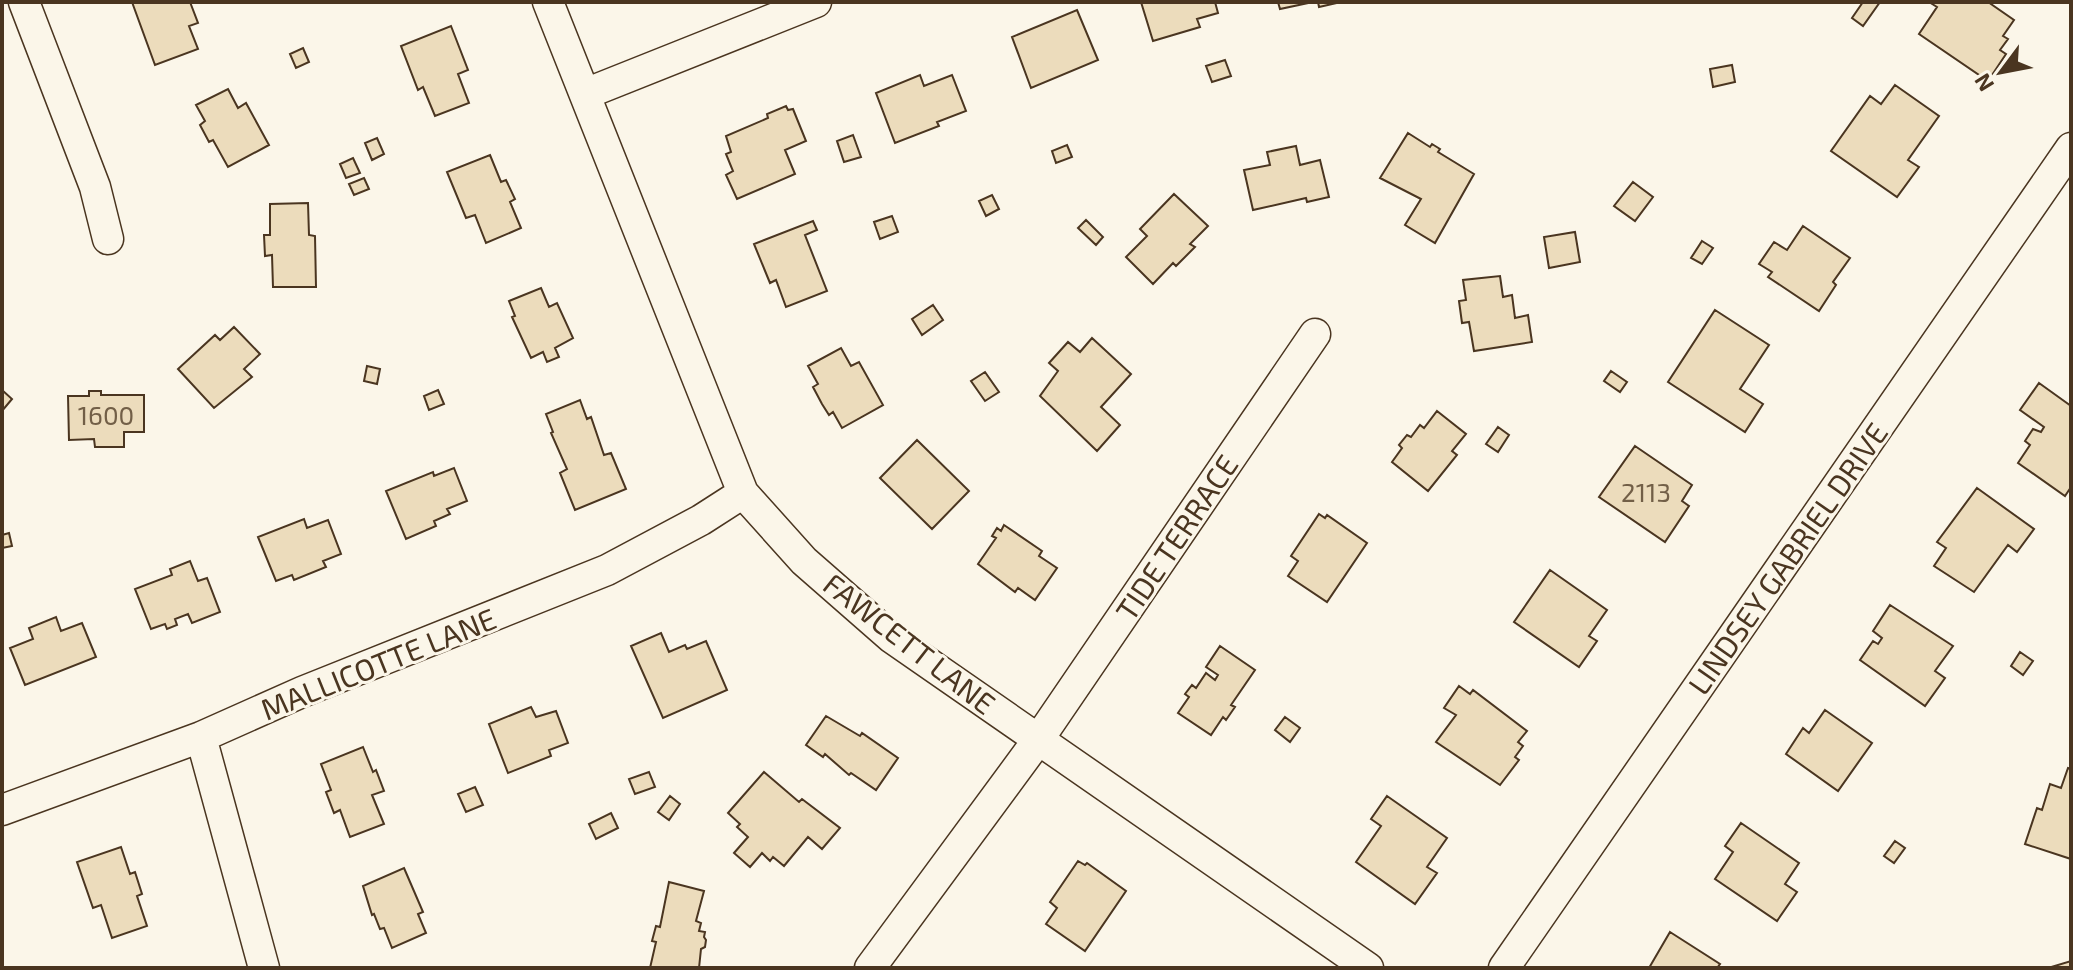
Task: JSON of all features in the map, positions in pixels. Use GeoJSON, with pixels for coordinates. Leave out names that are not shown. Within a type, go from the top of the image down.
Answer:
{"type":"FeatureCollection","features":[{"type":"Feature","properties":{"kind":"street"},"geometry":{"type":"LineString","coordinates":[[24,2],[95,187],[108,239]]}},
{"type":"Feature","properties":{"kind":"street","name":"FAWCETT LANE"},"geometry":{"type":"LineString","coordinates":[[548,2],[743,493],[804,561],[892,638],[1368,968]]}},
{"type":"Feature","properties":{"kind":"street"},"geometry":{"type":"LineString","coordinates":[[585,94],[816,2]]}},
{"type":"Feature","properties":{"kind":"street","name":"LINDSEY GABRIEL DRIVE"},"geometry":{"type":"LineString","coordinates":[[1504,968],[2071,148]]}},
{"type":"Feature","properties":{"kind":"street","name":"TIDE TERRACE"},"geometry":{"type":"LineString","coordinates":[[870,968],[1038,740],[1315,334]]}},
{"type":"Feature","properties":{"kind":"street","name":"MALLICOTTE LANE"},"geometry":{"type":"LineString","coordinates":[[2,810],[201,737],[302,692],[607,570],[701,520],[743,493]]}},
{"type":"Feature","properties":{"kind":"street"},"geometry":{"type":"LineString","coordinates":[[201,737],[264,968]]}},
{"type":"Feature","properties":{"kind":"building"},"geometry":{"type":"Polygon","coordinates":[[[132,2],[190,2],[198,23],[189,26],[198,49],[155,65],[132,2]]]}},
{"type":"Feature","properties":{"kind":"building"},"geometry":{"type":"Polygon","coordinates":[[[1141,2],[1215,2],[1218,13],[1197,19],[1200,27],[1153,41],[1141,2]]]}},
{"type":"Feature","properties":{"kind":"building"},"geometry":{"type":"Polygon","coordinates":[[[1278,2],[1313,2],[1280,9],[1278,2]]]}},
{"type":"Feature","properties":{"kind":"building"},"geometry":{"type":"Polygon","coordinates":[[[1318,2],[1341,2],[1319,7],[1318,2]]]}},
{"type":"Feature","properties":{"kind":"building"},"geometry":{"type":"Polygon","coordinates":[[[1863,2],[1880,2],[1863,26],[1852,18],[1863,2]]]}},
{"type":"Feature","properties":{"kind":"building"},"geometry":{"type":"Polygon","coordinates":[[[1929,2],[1988,2],[2014,20],[2003,36],[2008,39],[2000,50],[2006,54],[1988,81],[1919,34],[1937,7],[1929,2]]]}},
{"type":"Feature","properties":{"kind":"building"},"geometry":{"type":"Polygon","coordinates":[[[1077,10],[1098,60],[1031,88],[1012,37],[1077,10]]]}},
{"type":"Feature","properties":{"kind":"building"},"geometry":{"type":"Polygon","coordinates":[[[451,26],[468,70],[458,74],[469,103],[435,116],[423,87],[418,90],[401,46],[451,26]]]}},
{"type":"Feature","properties":{"kind":"building"},"geometry":{"type":"Polygon","coordinates":[[[303,48],[309,62],[296,68],[290,54],[303,48]]]}},
{"type":"Feature","properties":{"kind":"building"},"geometry":{"type":"Polygon","coordinates":[[[1225,60],[1231,76],[1212,82],[1206,66],[1225,60]]]}},
{"type":"Feature","properties":{"kind":"building"},"geometry":{"type":"Polygon","coordinates":[[[1732,65],[1735,82],[1713,87],[1710,69],[1732,65]]]}},
{"type":"Feature","properties":{"kind":"building"},"geometry":{"type":"Polygon","coordinates":[[[920,75],[924,86],[952,75],[966,111],[937,122],[939,126],[895,143],[876,93],[920,75]]]}},
{"type":"Feature","properties":{"kind":"building"},"geometry":{"type":"Polygon","coordinates":[[[1895,85],[1939,116],[1908,160],[1919,167],[1897,197],[1831,151],[1870,96],[1881,104],[1895,85]]]}},
{"type":"Feature","properties":{"kind":"building"},"geometry":{"type":"Polygon","coordinates":[[[228,89],[238,108],[246,103],[269,145],[228,167],[213,140],[209,142],[200,125],[205,121],[196,105],[228,89]]]}},
{"type":"Feature","properties":{"kind":"building"},"geometry":{"type":"Polygon","coordinates":[[[786,106],[788,110],[793,109],[806,141],[785,150],[795,174],[737,199],[726,175],[733,171],[726,154],[731,152],[726,136],[768,118],[767,114],[786,106]]]}},
{"type":"Feature","properties":{"kind":"building"},"geometry":{"type":"Polygon","coordinates":[[[1408,133],[1430,147],[1432,144],[1440,149],[1438,152],[1474,174],[1435,243],[1405,225],[1421,199],[1380,178],[1408,133]]]}},
{"type":"Feature","properties":{"kind":"building"},"geometry":{"type":"Polygon","coordinates":[[[853,135],[861,157],[844,162],[837,141],[853,135]]]}},
{"type":"Feature","properties":{"kind":"building"},"geometry":{"type":"Polygon","coordinates":[[[377,138],[384,154],[372,160],[365,143],[377,138]]]}},
{"type":"Feature","properties":{"kind":"building"},"geometry":{"type":"Polygon","coordinates":[[[1067,145],[1072,157],[1056,163],[1052,151],[1067,145]]]}},
{"type":"Feature","properties":{"kind":"building"},"geometry":{"type":"Polygon","coordinates":[[[1296,146],[1300,165],[1320,160],[1329,197],[1307,202],[1306,198],[1253,210],[1244,170],[1270,165],[1267,152],[1296,146]]]}},
{"type":"Feature","properties":{"kind":"building"},"geometry":{"type":"Polygon","coordinates":[[[490,155],[501,182],[506,180],[515,199],[510,202],[521,228],[486,243],[475,215],[466,218],[447,172],[490,155]]]}},
{"type":"Feature","properties":{"kind":"building"},"geometry":{"type":"Polygon","coordinates":[[[353,158],[360,173],[346,178],[340,164],[353,158]]]}},
{"type":"Feature","properties":{"kind":"building"},"geometry":{"type":"Polygon","coordinates":[[[364,178],[369,189],[354,195],[349,184],[364,178]]]}},
{"type":"Feature","properties":{"kind":"building"},"geometry":{"type":"Polygon","coordinates":[[[1633,182],[1653,197],[1635,221],[1614,206],[1633,182]]]}},
{"type":"Feature","properties":{"kind":"building"},"geometry":{"type":"Polygon","coordinates":[[[1174,194],[1208,226],[1190,244],[1195,247],[1176,266],[1173,263],[1153,284],[1126,257],[1147,236],[1140,229],[1174,194]]]}},
{"type":"Feature","properties":{"kind":"building"},"geometry":{"type":"Polygon","coordinates":[[[992,195],[999,209],[986,216],[979,201],[992,195]]]}},
{"type":"Feature","properties":{"kind":"building"},"geometry":{"type":"Polygon","coordinates":[[[308,203],[309,235],[315,236],[316,287],[273,287],[272,255],[265,256],[264,235],[270,235],[270,204],[308,203]]]}},
{"type":"Feature","properties":{"kind":"building"},"geometry":{"type":"Polygon","coordinates":[[[892,216],[898,232],[880,239],[874,222],[892,216]]]}},
{"type":"Feature","properties":{"kind":"building"},"geometry":{"type":"Polygon","coordinates":[[[1086,220],[1103,237],[1096,245],[1078,228],[1086,220]]]}},
{"type":"Feature","properties":{"kind":"building"},"geometry":{"type":"Polygon","coordinates":[[[813,221],[817,230],[805,235],[827,291],[786,307],[776,280],[770,283],[754,244],[813,221]]]}},
{"type":"Feature","properties":{"kind":"building"},"geometry":{"type":"Polygon","coordinates":[[[1803,226],[1850,258],[1833,282],[1836,285],[1819,311],[1768,277],[1772,272],[1759,264],[1774,242],[1787,250],[1803,226]]]}},
{"type":"Feature","properties":{"kind":"building"},"geometry":{"type":"Polygon","coordinates":[[[1575,232],[1580,262],[1549,268],[1544,237],[1575,232]]]}},
{"type":"Feature","properties":{"kind":"building"},"geometry":{"type":"Polygon","coordinates":[[[1702,241],[1713,248],[1702,264],[1691,258],[1702,241]]]}},
{"type":"Feature","properties":{"kind":"building"},"geometry":{"type":"Polygon","coordinates":[[[1500,276],[1503,297],[1512,295],[1515,318],[1528,315],[1532,342],[1474,351],[1469,322],[1462,323],[1459,301],[1466,300],[1463,280],[1500,276]]]}},
{"type":"Feature","properties":{"kind":"building"},"geometry":{"type":"Polygon","coordinates":[[[541,288],[549,307],[557,303],[573,338],[555,348],[559,357],[547,362],[543,352],[531,358],[512,317],[515,316],[509,301],[541,288]]]}},
{"type":"Feature","properties":{"kind":"building"},"geometry":{"type":"Polygon","coordinates":[[[933,305],[943,320],[922,335],[912,319],[933,305]]]}},
{"type":"Feature","properties":{"kind":"building"},"geometry":{"type":"Polygon","coordinates":[[[1715,310],[1769,345],[1740,389],[1763,404],[1745,432],[1668,382],[1715,310]]]}},
{"type":"Feature","properties":{"kind":"building"},"geometry":{"type":"Polygon","coordinates":[[[234,327],[260,354],[244,369],[252,377],[214,408],[178,369],[215,335],[220,340],[234,327]]]}},
{"type":"Feature","properties":{"kind":"building"},"geometry":{"type":"Polygon","coordinates":[[[1092,338],[1131,374],[1101,407],[1120,425],[1097,451],[1040,396],[1058,371],[1049,363],[1068,342],[1080,352],[1092,338]]]}},
{"type":"Feature","properties":{"kind":"building"},"geometry":{"type":"Polygon","coordinates":[[[841,348],[851,366],[859,362],[883,405],[842,428],[833,412],[829,415],[822,404],[813,387],[818,384],[808,366],[841,348]]]}},
{"type":"Feature","properties":{"kind":"building"},"geometry":{"type":"Polygon","coordinates":[[[367,366],[380,369],[377,384],[364,381],[367,366]]]}},
{"type":"Feature","properties":{"kind":"building"},"geometry":{"type":"Polygon","coordinates":[[[1611,371],[1627,382],[1620,392],[1604,381],[1611,371]]]}},
{"type":"Feature","properties":{"kind":"building"},"geometry":{"type":"Polygon","coordinates":[[[985,372],[999,392],[985,401],[971,381],[985,372]]]}},
{"type":"Feature","properties":{"kind":"building"},"geometry":{"type":"Polygon","coordinates":[[[2039,383],[2071,406],[2071,487],[2065,496],[2018,463],[2030,445],[2025,441],[2033,429],[2041,432],[2044,427],[2020,410],[2039,383]]]}},
{"type":"Feature","properties":{"kind":"building"},"geometry":{"type":"Polygon","coordinates":[[[2,390],[12,399],[2,411],[2,390]]]}},
{"type":"Feature","properties":{"kind":"building"},"geometry":{"type":"Polygon","coordinates":[[[438,390],[444,404],[429,410],[424,396],[438,390]]]}},
{"type":"Feature","properties":{"kind":"building"},"geometry":{"type":"Polygon","coordinates":[[[89,391],[101,391],[101,395],[144,395],[144,432],[124,432],[124,447],[95,447],[94,439],[69,440],[68,396],[89,396],[89,391]]]}},
{"type":"Feature","properties":{"kind":"building"},"geometry":{"type":"Polygon","coordinates":[[[580,400],[587,419],[591,417],[604,455],[611,453],[626,489],[575,510],[560,473],[567,469],[546,414],[580,400]]]}},
{"type":"Feature","properties":{"kind":"building"},"geometry":{"type":"Polygon","coordinates":[[[1437,411],[1466,434],[1452,451],[1457,455],[1428,491],[1392,462],[1407,435],[1411,437],[1420,425],[1424,428],[1437,411]]]}},
{"type":"Feature","properties":{"kind":"building"},"geometry":{"type":"Polygon","coordinates":[[[1498,427],[1509,435],[1498,452],[1486,444],[1498,427]]]}},
{"type":"Feature","properties":{"kind":"building"},"geometry":{"type":"Polygon","coordinates":[[[917,440],[969,491],[932,529],[880,478],[917,440]]]}},
{"type":"Feature","properties":{"kind":"building"},"geometry":{"type":"Polygon","coordinates":[[[1635,446],[1692,485],[1682,501],[1689,506],[1665,542],[1599,497],[1635,446]]]}},
{"type":"Feature","properties":{"kind":"building"},"geometry":{"type":"Polygon","coordinates":[[[454,468],[467,501],[447,509],[450,514],[434,521],[436,526],[406,539],[386,491],[433,472],[434,476],[454,468]]]}},
{"type":"Feature","properties":{"kind":"building"},"geometry":{"type":"Polygon","coordinates":[[[1977,488],[2034,529],[2017,552],[2008,545],[1974,592],[1934,566],[1946,548],[1937,542],[1977,488]]]}},
{"type":"Feature","properties":{"kind":"building"},"geometry":{"type":"Polygon","coordinates":[[[1319,514],[1325,518],[1327,515],[1367,543],[1327,602],[1288,576],[1298,561],[1291,556],[1319,514]]]}},
{"type":"Feature","properties":{"kind":"building"},"geometry":{"type":"Polygon","coordinates":[[[304,519],[307,528],[328,520],[341,554],[323,561],[326,567],[294,580],[292,575],[276,581],[258,537],[304,519]]]}},
{"type":"Feature","properties":{"kind":"building"},"geometry":{"type":"Polygon","coordinates":[[[1004,525],[1042,551],[1039,556],[1057,568],[1035,600],[1018,588],[1015,592],[978,564],[996,538],[992,536],[997,528],[1001,531],[1004,525]]]}},
{"type":"Feature","properties":{"kind":"building"},"geometry":{"type":"Polygon","coordinates":[[[9,533],[12,546],[2,548],[2,535],[9,533]]]}},
{"type":"Feature","properties":{"kind":"building"},"geometry":{"type":"Polygon","coordinates":[[[190,561],[198,581],[207,578],[220,612],[192,623],[188,614],[175,619],[177,625],[167,629],[165,624],[151,629],[135,589],[172,575],[170,569],[190,561]]]}},
{"type":"Feature","properties":{"kind":"building"},"geometry":{"type":"Polygon","coordinates":[[[1550,570],[1607,610],[1589,636],[1597,641],[1579,667],[1514,622],[1550,570]]]}},
{"type":"Feature","properties":{"kind":"building"},"geometry":{"type":"Polygon","coordinates":[[[1890,605],[1953,646],[1935,671],[1945,678],[1925,706],[1860,660],[1873,641],[1878,644],[1882,638],[1873,631],[1890,605]]]}},
{"type":"Feature","properties":{"kind":"building"},"geometry":{"type":"Polygon","coordinates":[[[56,617],[61,631],[82,623],[96,657],[25,685],[10,648],[33,639],[29,628],[56,617]]]}},
{"type":"Feature","properties":{"kind":"building"},"geometry":{"type":"Polygon","coordinates":[[[661,633],[669,652],[706,641],[727,690],[663,718],[631,646],[661,633]]]}},
{"type":"Feature","properties":{"kind":"building"},"geometry":{"type":"Polygon","coordinates":[[[1220,646],[1255,670],[1231,705],[1235,707],[1226,720],[1223,717],[1211,735],[1178,713],[1189,697],[1185,694],[1192,685],[1196,688],[1206,673],[1215,680],[1218,675],[1206,667],[1220,646]]]}},
{"type":"Feature","properties":{"kind":"building"},"geometry":{"type":"Polygon","coordinates":[[[2020,652],[2033,661],[2023,675],[2011,666],[2020,652]]]}},
{"type":"Feature","properties":{"kind":"building"},"geometry":{"type":"Polygon","coordinates":[[[1459,686],[1470,694],[1473,690],[1527,731],[1518,742],[1523,746],[1515,757],[1519,760],[1500,785],[1436,742],[1456,715],[1444,708],[1459,686]]]}},
{"type":"Feature","properties":{"kind":"building"},"geometry":{"type":"Polygon","coordinates":[[[531,707],[536,717],[556,711],[568,743],[549,750],[551,756],[508,773],[489,724],[531,707]]]}},
{"type":"Feature","properties":{"kind":"building"},"geometry":{"type":"Polygon","coordinates":[[[1825,710],[1872,743],[1838,791],[1786,754],[1803,728],[1809,733],[1825,710]]]}},
{"type":"Feature","properties":{"kind":"building"},"geometry":{"type":"Polygon","coordinates":[[[826,716],[860,736],[862,733],[898,758],[876,790],[851,773],[849,775],[825,754],[823,757],[806,745],[826,716]]]}},
{"type":"Feature","properties":{"kind":"building"},"geometry":{"type":"Polygon","coordinates":[[[1285,717],[1300,728],[1290,742],[1275,730],[1285,717]]]}},
{"type":"Feature","properties":{"kind":"building"},"geometry":{"type":"Polygon","coordinates":[[[363,747],[384,791],[372,795],[384,824],[350,837],[340,810],[334,813],[326,792],[331,790],[321,764],[363,747]]]}},
{"type":"Feature","properties":{"kind":"building"},"geometry":{"type":"Polygon","coordinates":[[[2068,768],[2071,769],[2071,859],[2025,844],[2037,808],[2042,810],[2050,784],[2061,788],[2068,768]]]}},
{"type":"Feature","properties":{"kind":"building"},"geometry":{"type":"Polygon","coordinates":[[[649,772],[655,787],[635,794],[629,779],[649,772]]]}},
{"type":"Feature","properties":{"kind":"building"},"geometry":{"type":"Polygon","coordinates":[[[764,772],[799,802],[802,799],[840,828],[822,849],[808,837],[784,866],[773,857],[770,861],[762,853],[750,867],[734,853],[748,837],[728,813],[764,772]]]}},
{"type":"Feature","properties":{"kind":"building"},"geometry":{"type":"Polygon","coordinates":[[[475,787],[483,805],[466,812],[458,794],[475,787]]]}},
{"type":"Feature","properties":{"kind":"building"},"geometry":{"type":"Polygon","coordinates":[[[670,796],[680,804],[669,820],[658,812],[670,796]]]}},
{"type":"Feature","properties":{"kind":"building"},"geometry":{"type":"Polygon","coordinates":[[[1387,796],[1447,838],[1427,867],[1437,873],[1415,904],[1356,862],[1381,826],[1371,819],[1387,796]]]}},
{"type":"Feature","properties":{"kind":"building"},"geometry":{"type":"Polygon","coordinates":[[[611,813],[618,828],[596,839],[589,824],[611,813]]]}},
{"type":"Feature","properties":{"kind":"building"},"geometry":{"type":"Polygon","coordinates":[[[1741,823],[1799,863],[1785,884],[1797,892],[1777,921],[1715,879],[1733,852],[1725,846],[1741,823]]]}},
{"type":"Feature","properties":{"kind":"building"},"geometry":{"type":"Polygon","coordinates":[[[1895,841],[1905,848],[1894,863],[1884,856],[1895,841]]]}},
{"type":"Feature","properties":{"kind":"building"},"geometry":{"type":"Polygon","coordinates":[[[121,847],[130,874],[135,872],[142,894],[137,896],[147,926],[112,938],[101,905],[93,908],[77,862],[121,847]]]}},
{"type":"Feature","properties":{"kind":"building"},"geometry":{"type":"Polygon","coordinates":[[[1078,861],[1087,863],[1126,891],[1085,951],[1046,924],[1057,908],[1050,902],[1078,861]]]}},
{"type":"Feature","properties":{"kind":"building"},"geometry":{"type":"Polygon","coordinates":[[[404,868],[423,912],[418,914],[426,933],[392,948],[384,928],[380,929],[372,915],[363,886],[404,868]]]}},
{"type":"Feature","properties":{"kind":"building"},"geometry":{"type":"Polygon","coordinates":[[[669,882],[704,891],[696,921],[701,923],[699,931],[705,932],[706,940],[705,947],[701,949],[699,968],[650,968],[656,942],[652,941],[656,926],[660,927],[669,882]]]}},
{"type":"Feature","properties":{"kind":"building"},"geometry":{"type":"Polygon","coordinates":[[[1670,932],[1720,964],[1717,968],[1649,968],[1670,932]]]}},
{"type":"Feature","properties":{"kind":"building"},"geometry":{"type":"Polygon","coordinates":[[[2071,961],[2071,968],[2048,968],[2071,961]]]}}]}
